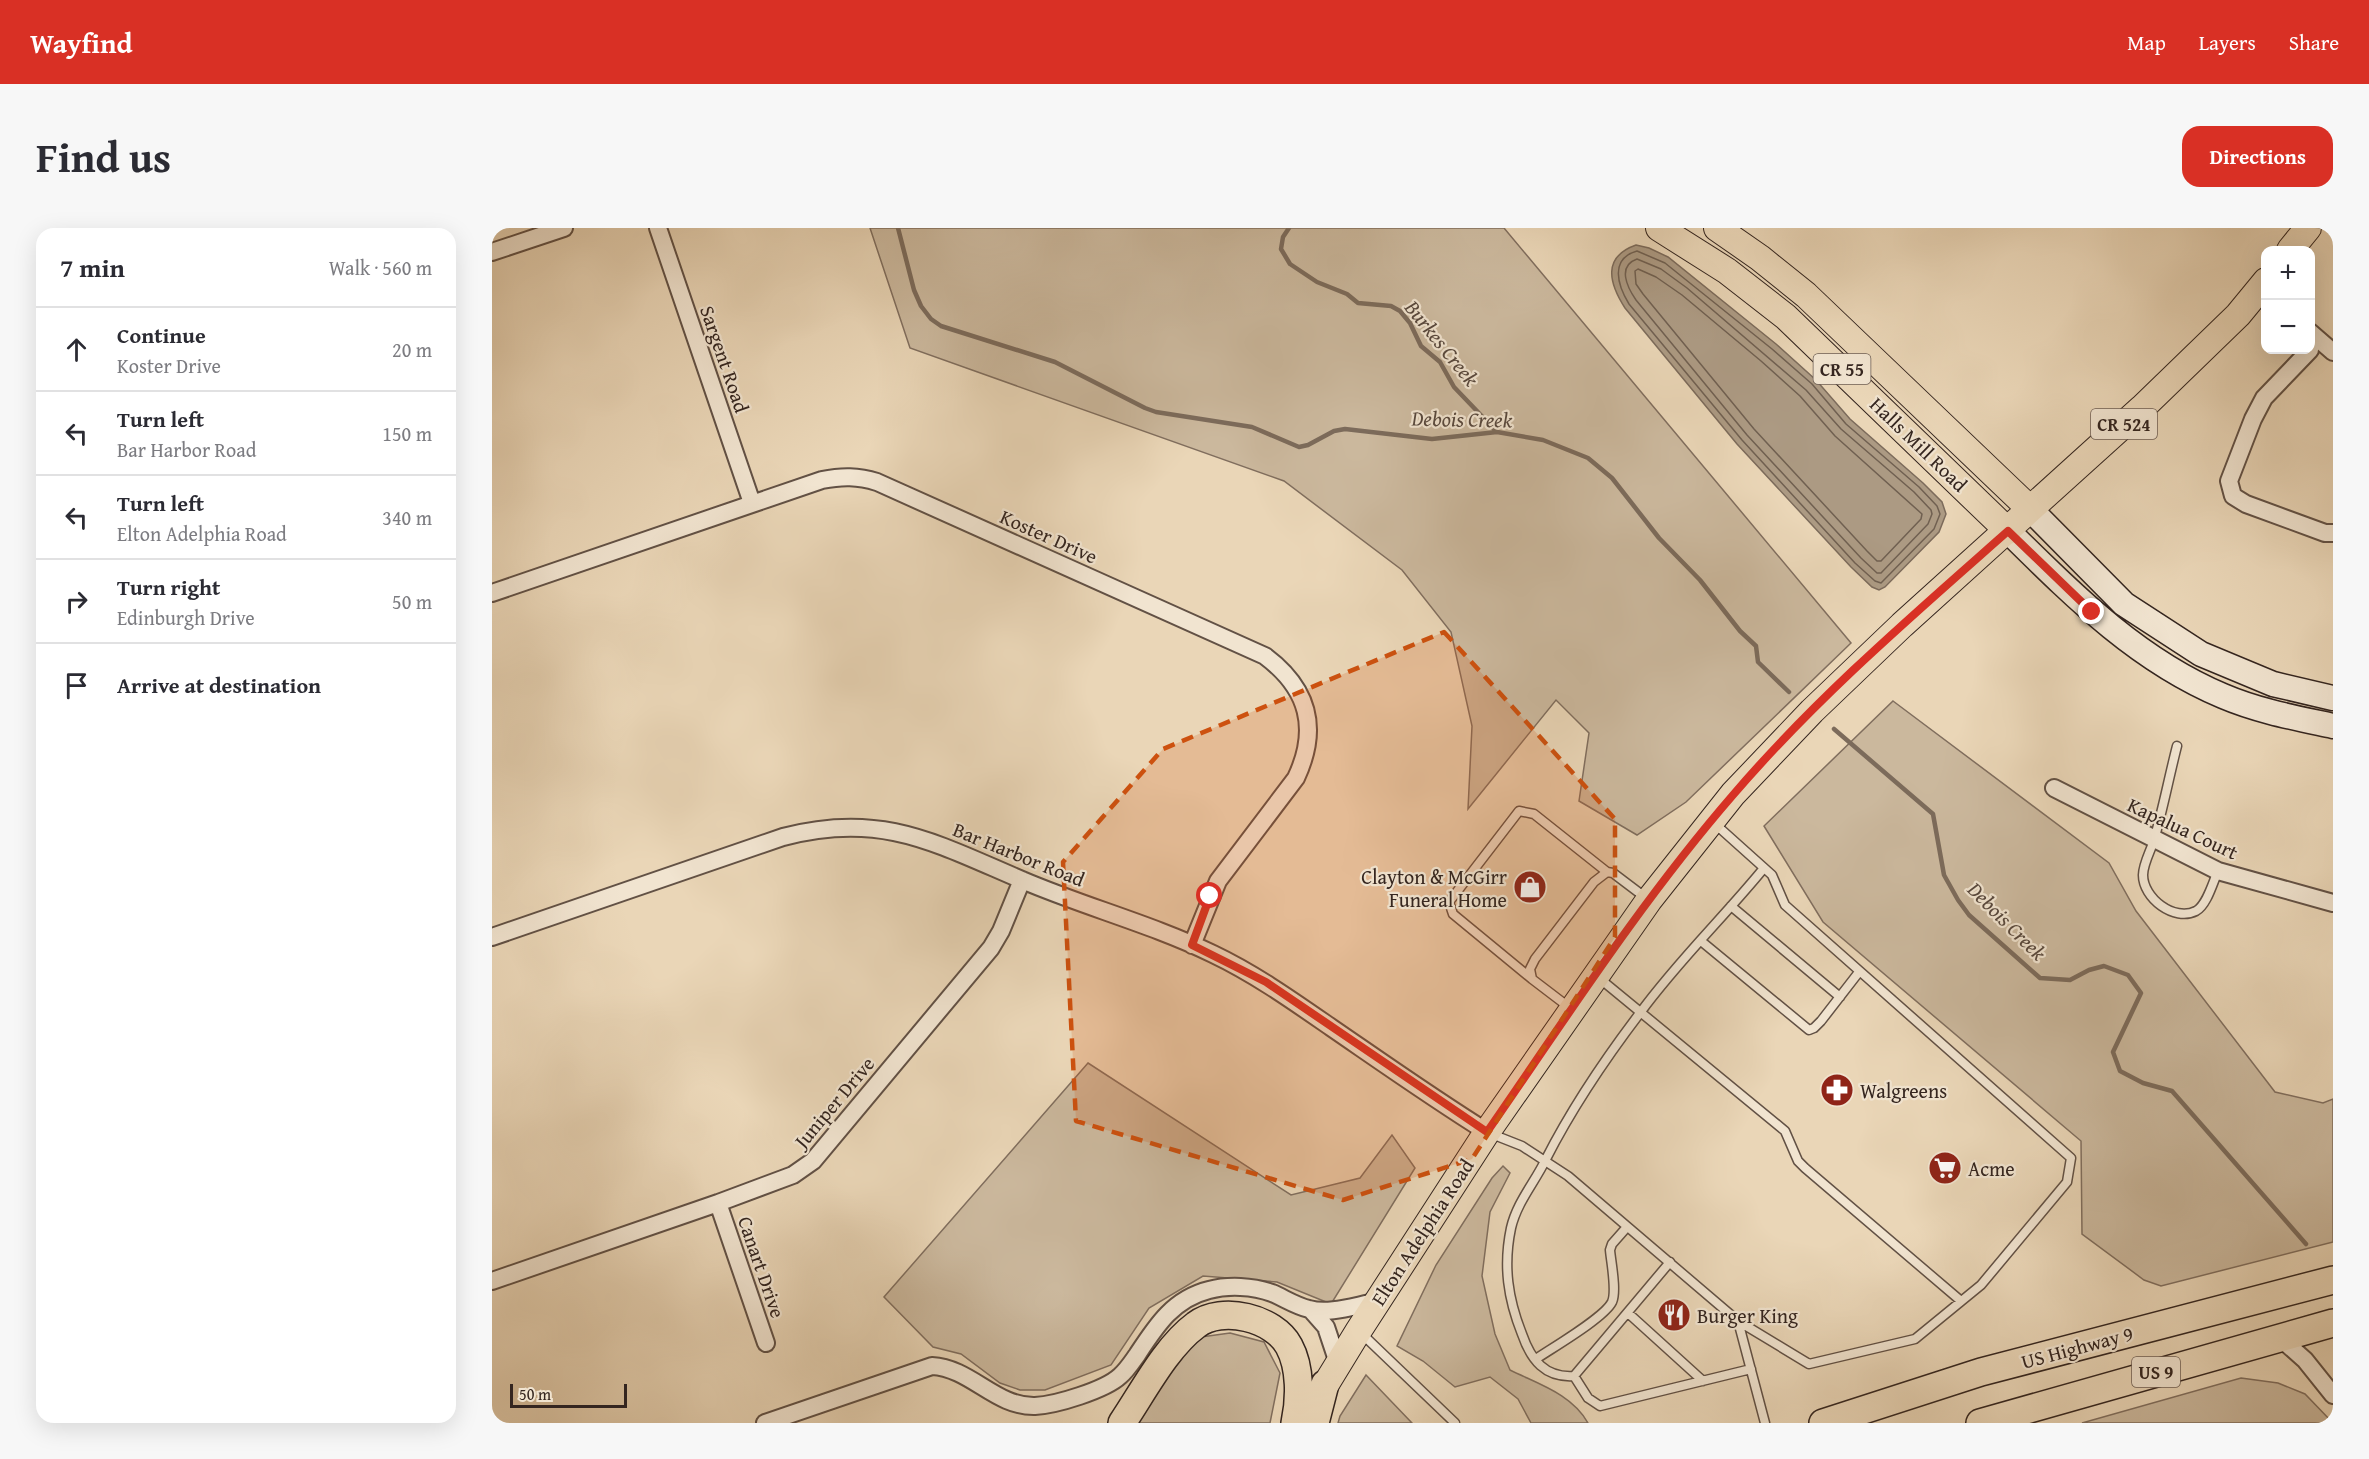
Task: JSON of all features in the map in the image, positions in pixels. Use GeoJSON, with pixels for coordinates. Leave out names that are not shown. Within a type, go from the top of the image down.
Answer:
{"type":"FeatureCollection","features":[{"type":"Feature","properties":{"kind":"highway","name":"US Highway 9"},"geometry":{"type":"LineString","coordinates":[[1823,1423],[1981,1372],[2333,1280]]}},
{"type":"Feature","properties":{"kind":"highway"},"geometry":{"type":"LineString","coordinates":[[1122,1423],[1176,1344],[1198,1323],[1226,1314],[1248,1317],[1272,1328],[1289,1346],[1297,1373],[1299,1405],[1295,1423]]}},
{"type":"Feature","properties":{"kind":"highway","name":"US 9"},"geometry":{"type":"LineString","coordinates":[[1980,1423],[2333,1323]]}},
{"type":"Feature","properties":{"kind":"highway"},"geometry":{"type":"LineString","coordinates":[[1315,1423],[1331,1374]]}},
{"type":"Feature","properties":{"kind":"main road","name":"Halls Mill Road"},"geometry":{"type":"LineString","coordinates":[[1659,228],[1727,270],[1786,317],[2008,531]]}},
{"type":"Feature","properties":{"kind":"main road","name":"Halls Mill Road"},"geometry":{"type":"LineString","coordinates":[[1718,228],[1806,295],[2030,509]]}},
{"type":"Feature","properties":{"kind":"main road"},"geometry":{"type":"LineString","coordinates":[[2293,246],[2308,228]]}},
{"type":"Feature","properties":{"kind":"main road","name":"Elton Adelphia Road"},"geometry":{"type":"LineString","coordinates":[[1303,1423],[1331,1374],[1487,1132],[1595,975],[1711,820],[1760,764],[1812,711],[1902,625],[2142,408],[2261,290]]}},
{"type":"Feature","properties":{"kind":"main road"},"geometry":{"type":"LineString","coordinates":[[2030,509],[2124,604],[2201,654],[2273,684],[2333,698]]}},
{"type":"Feature","properties":{"kind":"main road"},"geometry":{"type":"LineString","coordinates":[[2008,531],[2092,612],[2149,655],[2189,681],[2224,697],[2267,712],[2333,726]]}},
{"type":"Feature","properties":{"kind":"street"},"geometry":{"type":"LineString","coordinates":[[492,252],[564,228]]}},
{"type":"Feature","properties":{"kind":"street","name":"Sargent Road"},"geometry":{"type":"LineString","coordinates":[[658,228],[752,503]]}},
{"type":"Feature","properties":{"kind":"street"},"geometry":{"type":"LineString","coordinates":[[2315,343],[2333,352]]}},
{"type":"Feature","properties":{"kind":"street"},"geometry":{"type":"LineString","coordinates":[[2302,354],[2264,398],[2253,419],[2229,481],[2233,496],[2246,504],[2325,533],[2333,533]]}},
{"type":"Feature","properties":{"kind":"street","name":"Koster Drive"},"geometry":{"type":"LineString","coordinates":[[492,593],[822,480],[842,476],[861,477],[877,482],[1265,656],[1279,667],[1298,690],[1306,711],[1308,747],[1296,778],[1218,881],[1192,945]]}},
{"type":"Feature","properties":{"kind":"street","name":"Kapalua Court"},"geometry":{"type":"LineString","coordinates":[[2054,788],[2218,872],[2333,903]]}},
{"type":"Feature","properties":{"kind":"street","name":"Bar Harbor Road"},"geometry":{"type":"LineString","coordinates":[[492,937],[783,837],[824,828],[869,827],[911,834],[1022,880],[1192,945],[1266,982],[1487,1132]]}},
{"type":"Feature","properties":{"kind":"street","name":"Juniper Drive"},"geometry":{"type":"LineString","coordinates":[[492,1281],[793,1175],[813,1161],[990,948],[1001,931],[1022,880]]}},
{"type":"Feature","properties":{"kind":"street","name":"Canart Drive"},"geometry":{"type":"LineString","coordinates":[[718,1203],[766,1343]]}},
{"type":"Feature","properties":{"kind":"street"},"geometry":{"type":"LineString","coordinates":[[765,1423],[810,1415],[932,1366],[953,1370],[1013,1404],[1037,1406],[1053,1404],[1105,1386],[1119,1377],[1164,1316],[1176,1305],[1197,1294],[1224,1288],[1246,1288],[1269,1292],[1311,1310],[1326,1327],[1331,1374]]}},
{"type":"Feature","properties":{"kind":"street"},"geometry":{"type":"LineString","coordinates":[[1311,1310],[1377,1302]]}},
{"type":"Feature","properties":{"kind":"street"},"geometry":{"type":"LineString","coordinates":[[2279,1337],[2305,1360],[2333,1395]]}},
{"type":"Feature","properties":{"kind":"lane"},"geometry":{"type":"LineString","coordinates":[[2177,746],[2155,839],[2143,874],[2147,891],[2159,905],[2181,913],[2194,912],[2201,907],[2218,872]]}},
{"type":"Feature","properties":{"kind":"lane"},"geometry":{"type":"LineString","coordinates":[[1572,1009],[1453,914],[1449,902],[1519,811],[1534,814],[1606,872],[1613,873],[1649,900]]}},
{"type":"Feature","properties":{"kind":"lane"},"geometry":{"type":"LineString","coordinates":[[1487,1132],[1522,1146],[1546,1160],[1738,1321],[1809,1364],[1915,1339],[1981,1284],[2067,1182],[2071,1158],[1785,904],[1772,875],[1711,820]]}},
{"type":"Feature","properties":{"kind":"lane"},"geometry":{"type":"LineString","coordinates":[[1574,1376],[1552,1374],[1544,1369],[1524,1340],[1512,1308],[1506,1280],[1507,1250],[1512,1225],[1522,1200],[1546,1160],[1559,1132],[1640,1012],[1764,868]]}},
{"type":"Feature","properties":{"kind":"lane"},"geometry":{"type":"LineString","coordinates":[[1532,979],[1530,969],[1535,959],[1594,882],[1606,872]]}},
{"type":"Feature","properties":{"kind":"lane"},"geometry":{"type":"LineString","coordinates":[[1731,906],[1840,997]]}},
{"type":"Feature","properties":{"kind":"lane"},"geometry":{"type":"LineString","coordinates":[[1701,941],[1809,1030],[1821,1021],[1860,972]]}},
{"type":"Feature","properties":{"kind":"lane"},"geometry":{"type":"LineString","coordinates":[[1595,975],[1785,1131],[1798,1161],[1805,1168],[1961,1301]]}},
{"type":"Feature","properties":{"kind":"lane"},"geometry":{"type":"LineString","coordinates":[[1536,1359],[1580,1330],[1611,1303],[1613,1295],[1610,1250],[1612,1244],[1627,1227]]}},
{"type":"Feature","properties":{"kind":"lane"},"geometry":{"type":"LineString","coordinates":[[1574,1376],[1670,1262]]}},
{"type":"Feature","properties":{"kind":"lane"},"geometry":{"type":"LineString","coordinates":[[1628,1313],[1703,1382]]}},
{"type":"Feature","properties":{"kind":"lane"},"geometry":{"type":"LineString","coordinates":[[1738,1321],[1765,1423]]}},
{"type":"Feature","properties":{"kind":"lane"},"geometry":{"type":"LineString","coordinates":[[1359,1330],[1455,1423]]}},
{"type":"Feature","properties":{"kind":"lane"},"geometry":{"type":"LineString","coordinates":[[1574,1376],[1594,1404],[1605,1406],[1751,1369]]}},
{"type":"Feature","properties":{"kind":"highlighted area"},"geometry":{"type":"Polygon","coordinates":[[[1444,632],[1615,819],[1615,937],[1472,1159],[1343,1200],[1076,1121],[1063,862],[1163,749],[1444,632]]]}},
{"type":"Feature","properties":{"kind":"shaded area"},"geometry":{"type":"Polygon","coordinates":[[[870,228],[1504,228],[1851,643],[1686,802],[1637,835],[1579,801],[1589,733],[1556,700],[1468,809],[1472,726],[1451,632],[1402,570],[1284,481],[910,348],[870,228]]]}},
{"type":"Feature","properties":{"kind":"shaded area"},"geometry":{"type":"Polygon","coordinates":[[[1893,701],[2109,863],[2136,911],[2275,1092],[2323,1103],[2333,1099],[2333,1242],[2161,1286],[2144,1280],[2082,1234],[2081,1141],[1823,922],[1764,826],[1893,701]]]}},
{"type":"Feature","properties":{"kind":"shaded area"},"geometry":{"type":"Polygon","coordinates":[[[1088,1063],[1291,1195],[1360,1178],[1392,1135],[1415,1168],[1331,1304],[1277,1282],[1203,1276],[1149,1308],[1111,1365],[1045,1390],[1020,1390],[1000,1383],[961,1354],[933,1347],[884,1297],[1088,1063]]]}},
{"type":"Feature","properties":{"kind":"shaded area"},"geometry":{"type":"Polygon","coordinates":[[[1503,1166],[1510,1173],[1490,1212],[1482,1276],[1495,1334],[1510,1370],[1564,1397],[1573,1404],[1588,1423],[1531,1423],[1518,1399],[1490,1377],[1455,1387],[1423,1361],[1397,1346],[1436,1265],[1492,1178],[1503,1166]]]}},
{"type":"Feature","properties":{"kind":"shaded area"},"geometry":{"type":"Polygon","coordinates":[[[1230,1333],[1264,1342],[1280,1373],[1270,1423],[1136,1423],[1194,1338],[1230,1333]]]}},
{"type":"Feature","properties":{"kind":"shaded area"},"geometry":{"type":"Polygon","coordinates":[[[1366,1375],[1412,1423],[1338,1423],[1366,1375]]]}},
{"type":"Feature","properties":{"kind":"shaded area"},"geometry":{"type":"Polygon","coordinates":[[[2241,1378],[2278,1383],[2305,1394],[2333,1423],[2082,1423],[2241,1378]]]}},
{"type":"Feature","properties":{"kind":"water"},"geometry":{"type":"Polygon","coordinates":[[[1636,245],[1668,257],[1776,344],[1816,380],[1850,419],[1942,502],[1946,514],[1939,532],[1885,587],[1879,590],[1872,587],[1851,567],[1737,444],[1625,308],[1612,280],[1613,264],[1625,250],[1636,245]]]}},
{"type":"Feature","properties":{"kind":"waterway","name":"Debois Creek"},"geometry":{"type":"LineString","coordinates":[[898,228],[914,290],[921,306],[931,319],[941,326],[1055,362],[1156,412],[1252,427],[1299,447],[1308,445],[1334,431],[1345,429],[1432,439],[1497,432],[1543,440],[1588,458],[1612,478],[1659,538],[1700,580],[1740,631],[1756,646],[1758,662],[1789,692]]}},
{"type":"Feature","properties":{"kind":"waterway","name":"Burkes Creek"},"geometry":{"type":"LineString","coordinates":[[1289,228],[1283,237],[1281,249],[1290,264],[1317,282],[1347,294],[1358,303],[1391,306],[1400,311],[1410,323],[1421,346],[1440,362],[1454,387],[1497,432]]}},
{"type":"Feature","properties":{"kind":"waterway","name":"Debois Creek"},"geometry":{"type":"LineString","coordinates":[[1834,729],[1933,814],[1944,875],[1958,900],[1969,915],[2040,978],[2070,980],[2089,970],[2104,966],[2128,975],[2141,993],[2113,1052],[2120,1071],[2143,1083],[2172,1091],[2306,1244]]}},
{"type":"Feature","properties":{"kind":"place","name":"Clayton & McGirr Funeral Home"},"geometry":{"type":"Point","coordinates":[1530,887]}},
{"type":"Feature","properties":{"kind":"place","name":"Walgreens"},"geometry":{"type":"Point","coordinates":[1837,1090]}},
{"type":"Feature","properties":{"kind":"place","name":"Acme"},"geometry":{"type":"Point","coordinates":[1945,1168]}},
{"type":"Feature","properties":{"kind":"place","name":"Burger King"},"geometry":{"type":"Point","coordinates":[1674,1315]}},
{"type":"Feature","properties":{"kind":"route"},"geometry":{"type":"LineString","coordinates":[[1210,896],[1192,945],[1266,982],[1487,1132],[1649,900],[1733,794],[1812,711],[1902,625],[2008,531],[2092,612]]}}]}
